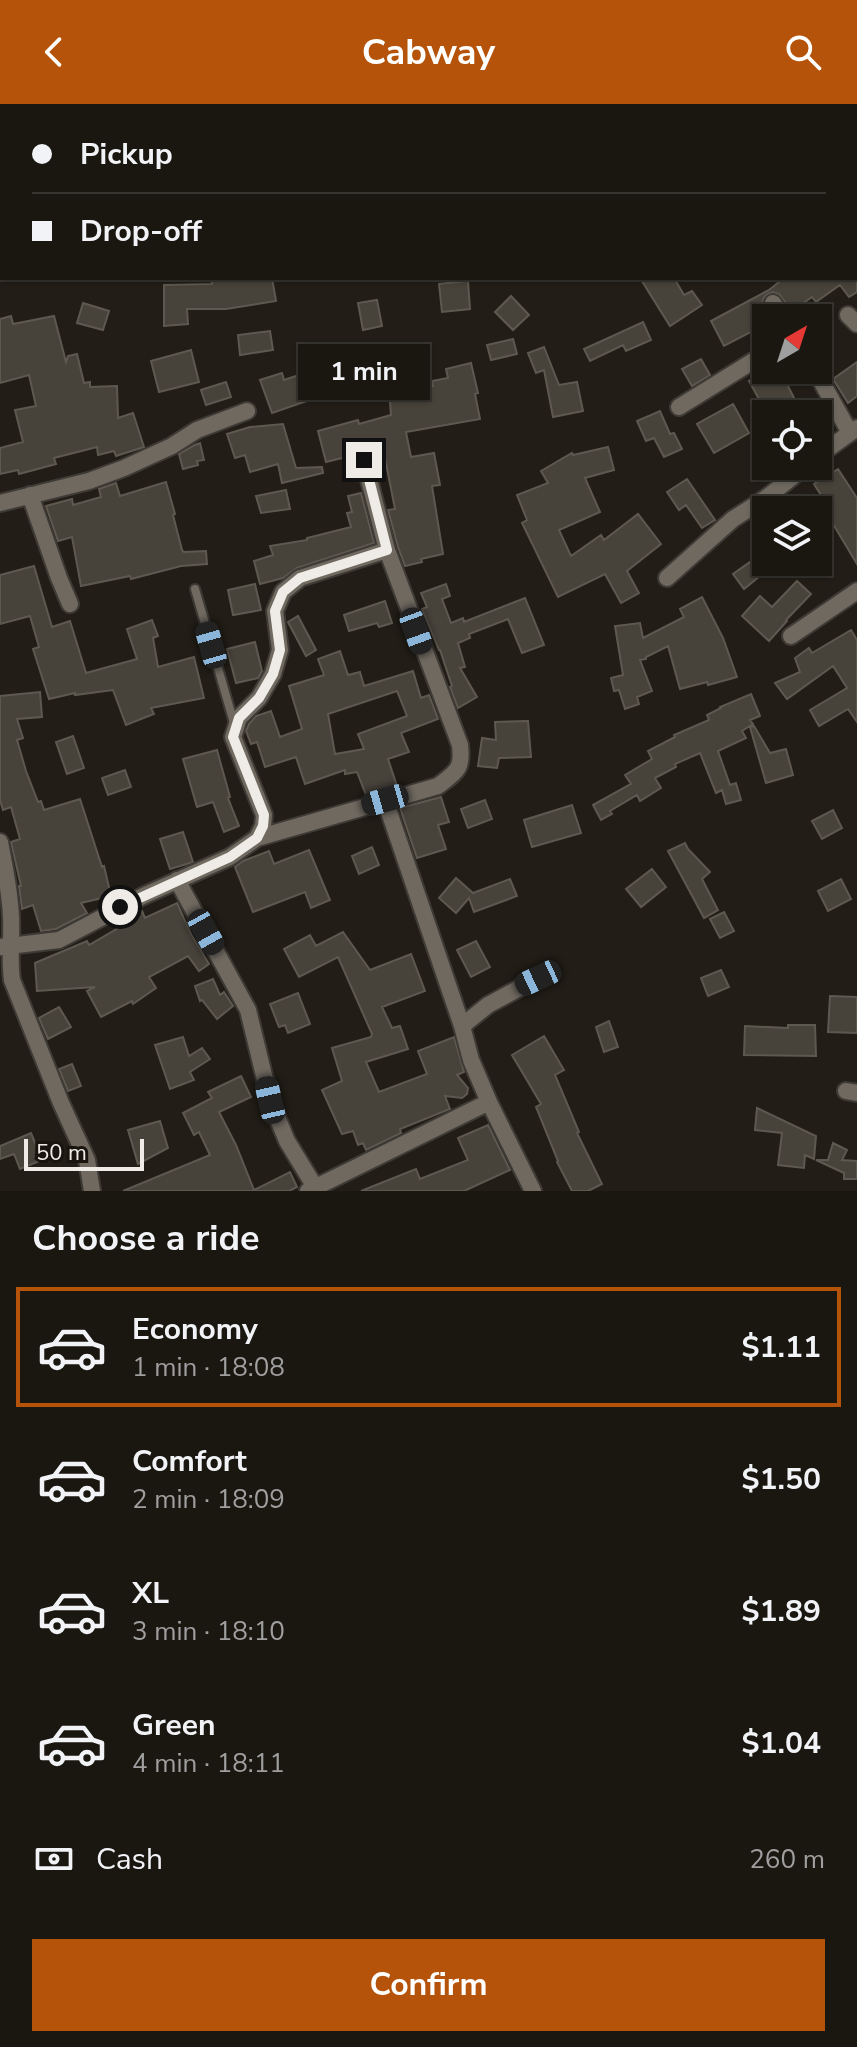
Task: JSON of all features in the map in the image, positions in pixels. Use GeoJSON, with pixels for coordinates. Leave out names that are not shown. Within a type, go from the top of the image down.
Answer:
{"type":"FeatureCollection","features":[{"type":"Feature","properties":{"kind":"street"},"geometry":{"type":"LineString","coordinates":[[679,407],[752,362]]}},
{"type":"Feature","properties":{"kind":"street"},"geometry":{"type":"LineString","coordinates":[[824,384],[853,431],[832,446]]}},
{"type":"Feature","properties":{"kind":"street"},"geometry":{"type":"LineString","coordinates":[[0,503],[89,481],[124,468],[172,446],[197,430],[247,411]]}},
{"type":"Feature","properties":{"kind":"street"},"geometry":{"type":"LineString","coordinates":[[5,946],[59,940],[120,907],[230,857],[257,838],[438,786],[457,771],[462,758],[460,745],[387,550],[364,460]]}},
{"type":"Feature","properties":{"kind":"street"},"geometry":{"type":"LineString","coordinates":[[667,578],[733,519],[788,480]]}},
{"type":"Feature","properties":{"kind":"street"},"geometry":{"type":"LineString","coordinates":[[30,495],[70,604]]}},
{"type":"Feature","properties":{"kind":"street"},"geometry":{"type":"LineString","coordinates":[[257,838],[264,815],[233,737],[239,718],[259,698],[273,674],[280,650],[275,611],[283,592],[300,578],[387,550]]}},
{"type":"Feature","properties":{"kind":"street"},"geometry":{"type":"LineString","coordinates":[[791,636],[857,591]]}},
{"type":"Feature","properties":{"kind":"street"},"geometry":{"type":"LineString","coordinates":[[385,800],[471,1060],[533,1191]]}},
{"type":"Feature","properties":{"kind":"street"},"geometry":{"type":"LineString","coordinates":[[0,842],[10,904],[11,919],[5,946],[12,980],[87,1160],[92,1191]]}},
{"type":"Feature","properties":{"kind":"street"},"geometry":{"type":"LineString","coordinates":[[177,880],[248,1010],[270,1100],[287,1141],[318,1188],[489,1102]]}},
{"type":"Feature","properties":{"kind":"street"},"geometry":{"type":"LineString","coordinates":[[462,1026],[488,1005],[538,978]]}},
{"type":"Feature","properties":{"kind":"lane"},"geometry":{"type":"LineString","coordinates":[[195,589],[235,728]]}},
{"type":"Feature","properties":{"kind":"building"},"geometry":{"type":"Polygon","coordinates":[[[211,280],[272,280],[276,301],[226,309],[187,309],[188,324],[164,326],[164,285],[212,284],[211,280]]]}},
{"type":"Feature","properties":{"kind":"building"},"geometry":{"type":"Polygon","coordinates":[[[641,280],[675,280],[684,295],[692,291],[702,305],[670,326],[641,280]]]}},
{"type":"Feature","properties":{"kind":"building"},"geometry":{"type":"Polygon","coordinates":[[[782,280],[857,280],[857,292],[849,297],[840,285],[816,302],[812,297],[802,304],[787,304],[779,294],[768,294],[763,304],[752,304],[752,331],[724,346],[711,321],[782,280]]]}},
{"type":"Feature","properties":{"kind":"building"},"geometry":{"type":"Polygon","coordinates":[[[468,281],[470,309],[442,312],[439,284],[468,281]]]}},
{"type":"Feature","properties":{"kind":"building"},"geometry":{"type":"Polygon","coordinates":[[[511,296],[529,315],[513,330],[495,312],[511,296]]]}},
{"type":"Feature","properties":{"kind":"building"},"geometry":{"type":"Polygon","coordinates":[[[377,300],[382,326],[363,330],[358,303],[377,300]]]}},
{"type":"Feature","properties":{"kind":"building"},"geometry":{"type":"Polygon","coordinates":[[[83,303],[109,311],[103,330],[77,323],[83,303]]]}},
{"type":"Feature","properties":{"kind":"building"},"geometry":{"type":"Polygon","coordinates":[[[11,316],[13,324],[54,316],[66,362],[68,356],[77,354],[84,383],[90,382],[90,387],[117,386],[118,418],[133,413],[144,447],[116,456],[114,451],[98,455],[97,447],[54,458],[56,464],[19,474],[18,470],[0,474],[0,448],[23,442],[15,410],[36,406],[29,375],[0,383],[0,319],[11,316]]]}},
{"type":"Feature","properties":{"kind":"building"},"geometry":{"type":"Polygon","coordinates":[[[643,322],[651,340],[626,351],[623,345],[590,361],[584,349],[643,322]]]}},
{"type":"Feature","properties":{"kind":"building"},"geometry":{"type":"Polygon","coordinates":[[[270,331],[273,350],[240,355],[238,335],[270,331]]]}},
{"type":"Feature","properties":{"kind":"building"},"geometry":{"type":"Polygon","coordinates":[[[513,339],[517,354],[491,360],[487,345],[513,339]]]}},
{"type":"Feature","properties":{"kind":"building"},"geometry":{"type":"Polygon","coordinates":[[[544,347],[559,385],[577,382],[583,411],[553,417],[544,370],[536,373],[528,353],[544,347]]]}},
{"type":"Feature","properties":{"kind":"building"},"geometry":{"type":"Polygon","coordinates":[[[191,350],[199,382],[159,392],[151,361],[191,350]]]}},
{"type":"Feature","properties":{"kind":"building"},"geometry":{"type":"Polygon","coordinates":[[[701,359],[710,375],[692,386],[682,369],[701,359]]]}},
{"type":"Feature","properties":{"kind":"building"},"geometry":{"type":"Polygon","coordinates":[[[379,360],[384,376],[350,386],[352,393],[332,399],[330,393],[272,413],[260,380],[282,373],[284,380],[305,373],[308,382],[379,360]]]}},
{"type":"Feature","properties":{"kind":"building"},"geometry":{"type":"Polygon","coordinates":[[[857,362],[857,396],[848,403],[833,379],[857,362]]]}},
{"type":"Feature","properties":{"kind":"building"},"geometry":{"type":"Polygon","coordinates":[[[471,363],[480,419],[406,432],[411,457],[434,453],[440,485],[432,486],[443,554],[405,566],[388,510],[395,509],[383,448],[362,449],[354,455],[326,462],[318,431],[391,415],[389,390],[433,386],[432,381],[448,378],[446,369],[471,363]]]}},
{"type":"Feature","properties":{"kind":"building"},"geometry":{"type":"Polygon","coordinates":[[[752,379],[752,384],[787,384],[795,400],[759,400],[749,381],[752,379]]]}},
{"type":"Feature","properties":{"kind":"building"},"geometry":{"type":"Polygon","coordinates":[[[226,382],[231,397],[206,405],[201,390],[226,382]]]}},
{"type":"Feature","properties":{"kind":"building"},"geometry":{"type":"Polygon","coordinates":[[[733,404],[749,433],[714,453],[697,424],[733,404]]]}},
{"type":"Feature","properties":{"kind":"building"},"geometry":{"type":"Polygon","coordinates":[[[660,411],[670,434],[674,433],[682,449],[664,457],[654,438],[646,441],[637,421],[660,411]]]}},
{"type":"Feature","properties":{"kind":"building"},"geometry":{"type":"Polygon","coordinates":[[[283,424],[296,468],[322,467],[323,473],[282,483],[278,464],[250,472],[245,455],[235,458],[227,434],[250,427],[283,424]]]}},
{"type":"Feature","properties":{"kind":"building"},"geometry":{"type":"Polygon","coordinates":[[[200,443],[204,460],[183,469],[179,454],[200,443]]]}},
{"type":"Feature","properties":{"kind":"building"},"geometry":{"type":"Polygon","coordinates":[[[608,447],[614,470],[585,478],[600,512],[559,530],[571,556],[601,535],[604,540],[638,514],[661,544],[627,571],[639,593],[621,603],[605,574],[558,597],[522,523],[527,520],[517,495],[548,483],[541,471],[572,453],[608,447]]]}},
{"type":"Feature","properties":{"kind":"building"},"geometry":{"type":"Polygon","coordinates":[[[838,469],[857,498],[857,564],[832,522],[832,496],[822,496],[814,484],[820,480],[832,480],[832,473],[838,469]]]}},
{"type":"Feature","properties":{"kind":"building"},"geometry":{"type":"Polygon","coordinates":[[[687,479],[715,520],[702,528],[686,505],[679,510],[667,492],[687,479]]]}},
{"type":"Feature","properties":{"kind":"building"},"geometry":{"type":"Polygon","coordinates":[[[166,482],[182,550],[206,551],[207,564],[181,566],[131,579],[130,576],[81,586],[72,537],[58,541],[46,506],[72,499],[73,505],[101,497],[99,489],[116,483],[120,496],[166,482]]]}},
{"type":"Feature","properties":{"kind":"building"},"geometry":{"type":"Polygon","coordinates":[[[286,490],[290,509],[261,513],[256,496],[286,490]]]}},
{"type":"Feature","properties":{"kind":"building"},"geometry":{"type":"Polygon","coordinates":[[[361,493],[374,543],[297,568],[283,578],[260,584],[254,561],[273,555],[270,546],[307,540],[351,527],[347,513],[352,512],[348,496],[361,493]]]}},
{"type":"Feature","properties":{"kind":"building"},"geometry":{"type":"Polygon","coordinates":[[[750,562],[752,576],[760,576],[744,589],[733,574],[750,562]]]}},
{"type":"Feature","properties":{"kind":"building"},"geometry":{"type":"Polygon","coordinates":[[[34,566],[52,627],[70,621],[86,673],[137,659],[127,629],[152,620],[158,636],[153,638],[158,667],[194,657],[204,698],[151,708],[154,714],[126,725],[113,690],[49,699],[33,649],[39,647],[30,616],[0,624],[0,575],[34,566]]]}},
{"type":"Feature","properties":{"kind":"building"},"geometry":{"type":"Polygon","coordinates":[[[797,581],[811,594],[769,641],[742,616],[760,596],[772,607],[797,581]]]}},
{"type":"Feature","properties":{"kind":"building"},"geometry":{"type":"Polygon","coordinates":[[[255,584],[261,610],[233,615],[228,590],[255,584]]]}},
{"type":"Feature","properties":{"kind":"building"},"geometry":{"type":"Polygon","coordinates":[[[446,584],[450,596],[442,599],[451,623],[463,618],[464,622],[525,598],[544,645],[522,653],[508,619],[469,634],[470,638],[458,643],[465,667],[460,668],[477,697],[458,708],[440,650],[422,609],[427,607],[421,593],[446,584]]]}},
{"type":"Feature","properties":{"kind":"building"},"geometry":{"type":"Polygon","coordinates":[[[702,597],[723,638],[737,677],[680,689],[668,646],[640,660],[652,691],[637,697],[639,704],[625,709],[619,690],[614,691],[611,678],[623,675],[615,626],[640,623],[643,638],[684,617],[680,609],[702,597]]]}},
{"type":"Feature","properties":{"kind":"building"},"geometry":{"type":"Polygon","coordinates":[[[385,601],[392,623],[379,627],[377,623],[349,631],[344,615],[385,601]]]}},
{"type":"Feature","properties":{"kind":"building"},"geometry":{"type":"Polygon","coordinates":[[[298,616],[316,650],[306,656],[288,622],[298,616]]]}},
{"type":"Feature","properties":{"kind":"building"},"geometry":{"type":"Polygon","coordinates":[[[851,630],[857,640],[857,722],[848,709],[819,726],[810,710],[847,688],[833,666],[787,699],[775,683],[800,672],[795,658],[809,648],[812,653],[851,630]]]}},
{"type":"Feature","properties":{"kind":"building"},"geometry":{"type":"Polygon","coordinates":[[[255,642],[262,671],[258,678],[236,683],[227,649],[255,642]]]}},
{"type":"Feature","properties":{"kind":"building"},"geometry":{"type":"Polygon","coordinates":[[[340,651],[348,675],[360,672],[364,686],[413,671],[421,698],[429,695],[438,719],[401,733],[409,752],[388,759],[397,786],[366,795],[357,772],[345,774],[345,770],[305,784],[296,757],[265,767],[257,742],[251,744],[246,731],[249,724],[256,716],[271,711],[280,737],[302,729],[289,686],[324,675],[318,659],[340,651]],[[397,691],[328,714],[335,754],[364,749],[358,734],[407,716],[397,691]]]}},
{"type":"Feature","properties":{"kind":"building"},"geometry":{"type":"Polygon","coordinates":[[[40,692],[42,717],[17,719],[23,738],[17,740],[26,771],[44,810],[80,799],[104,866],[111,896],[81,903],[87,913],[56,929],[41,931],[33,905],[22,909],[21,886],[11,842],[20,839],[11,807],[3,810],[0,800],[0,696],[40,692]]]}},
{"type":"Feature","properties":{"kind":"building"},"geometry":{"type":"Polygon","coordinates":[[[751,694],[760,716],[750,720],[753,724],[742,731],[746,738],[718,751],[730,785],[736,783],[741,800],[726,804],[722,790],[716,793],[700,753],[675,764],[676,767],[655,778],[661,788],[640,801],[637,795],[601,820],[593,805],[631,784],[625,775],[652,759],[648,751],[674,735],[709,720],[707,715],[720,707],[751,694]]]}},
{"type":"Feature","properties":{"kind":"building"},"geometry":{"type":"Polygon","coordinates":[[[528,721],[531,757],[499,758],[497,768],[478,766],[482,738],[496,740],[495,722],[528,721]]]}},
{"type":"Feature","properties":{"kind":"building"},"geometry":{"type":"Polygon","coordinates":[[[754,726],[770,753],[786,749],[793,775],[766,783],[750,727],[754,726]]]}},
{"type":"Feature","properties":{"kind":"building"},"geometry":{"type":"Polygon","coordinates":[[[73,736],[84,768],[67,774],[56,742],[73,736]]]}},
{"type":"Feature","properties":{"kind":"building"},"geometry":{"type":"Polygon","coordinates":[[[217,750],[228,798],[239,826],[224,832],[213,802],[197,807],[183,759],[217,750]]]}},
{"type":"Feature","properties":{"kind":"building"},"geometry":{"type":"Polygon","coordinates":[[[125,770],[131,787],[108,795],[102,778],[125,770]]]}},
{"type":"Feature","properties":{"kind":"building"},"geometry":{"type":"Polygon","coordinates":[[[441,797],[449,822],[438,825],[446,849],[417,858],[400,808],[441,797]]]}},
{"type":"Feature","properties":{"kind":"building"},"geometry":{"type":"Polygon","coordinates":[[[485,800],[492,819],[468,828],[461,809],[485,800]]]}},
{"type":"Feature","properties":{"kind":"building"},"geometry":{"type":"Polygon","coordinates":[[[572,805],[581,833],[532,847],[524,820],[572,805]]]}},
{"type":"Feature","properties":{"kind":"building"},"geometry":{"type":"Polygon","coordinates":[[[833,810],[842,828],[822,839],[812,821],[833,810]]]}},
{"type":"Feature","properties":{"kind":"building"},"geometry":{"type":"Polygon","coordinates":[[[183,832],[193,862],[170,869],[160,839],[183,832]]]}},
{"type":"Feature","properties":{"kind":"building"},"geometry":{"type":"Polygon","coordinates":[[[685,843],[710,872],[702,879],[718,910],[704,918],[668,851],[685,843]]]}},
{"type":"Feature","properties":{"kind":"building"},"geometry":{"type":"Polygon","coordinates":[[[372,847],[379,865],[359,874],[352,856],[372,847]]]}},
{"type":"Feature","properties":{"kind":"building"},"geometry":{"type":"Polygon","coordinates":[[[309,850],[330,900],[311,908],[305,892],[253,912],[235,867],[269,851],[274,864],[309,850]]]}},
{"type":"Feature","properties":{"kind":"building"},"geometry":{"type":"Polygon","coordinates":[[[652,869],[666,887],[641,907],[626,889],[652,869]]]}},
{"type":"Feature","properties":{"kind":"building"},"geometry":{"type":"Polygon","coordinates":[[[456,878],[473,893],[510,879],[517,896],[474,912],[469,898],[456,913],[439,898],[456,878]]]}},
{"type":"Feature","properties":{"kind":"building"},"geometry":{"type":"Polygon","coordinates":[[[841,879],[851,899],[828,911],[818,891],[841,879]]]}},
{"type":"Feature","properties":{"kind":"building"},"geometry":{"type":"Polygon","coordinates":[[[177,903],[209,964],[199,971],[188,956],[149,977],[156,988],[133,1004],[132,1001],[101,1017],[87,991],[95,987],[37,991],[35,963],[87,941],[89,945],[142,911],[145,918],[177,903]]]}},
{"type":"Feature","properties":{"kind":"building"},"geometry":{"type":"Polygon","coordinates":[[[724,912],[734,931],[720,938],[710,919],[724,912]]]}},
{"type":"Feature","properties":{"kind":"building"},"geometry":{"type":"Polygon","coordinates":[[[343,932],[370,970],[411,954],[425,991],[382,1007],[392,1028],[400,1026],[408,1049],[366,1062],[379,1092],[427,1074],[418,1051],[454,1037],[464,1072],[457,1075],[468,1088],[462,1098],[445,1096],[450,1109],[400,1129],[401,1133],[366,1150],[363,1143],[358,1145],[353,1131],[342,1134],[322,1090],[342,1081],[332,1048],[371,1037],[372,1034],[338,957],[299,977],[284,949],[310,935],[316,946],[343,932]]]}},
{"type":"Feature","properties":{"kind":"building"},"geometry":{"type":"Polygon","coordinates":[[[476,941],[490,967],[471,977],[457,950],[476,941]]]}},
{"type":"Feature","properties":{"kind":"building"},"geometry":{"type":"Polygon","coordinates":[[[721,970],[729,987],[708,996],[701,978],[721,970]]]}},
{"type":"Feature","properties":{"kind":"building"},"geometry":{"type":"Polygon","coordinates":[[[213,979],[220,995],[224,992],[233,1006],[217,1019],[200,1001],[195,986],[213,979]]]}},
{"type":"Feature","properties":{"kind":"building"},"geometry":{"type":"Polygon","coordinates":[[[298,993],[310,1024],[288,1033],[285,1025],[279,1027],[270,1004],[298,993]]]}},
{"type":"Feature","properties":{"kind":"building"},"geometry":{"type":"Polygon","coordinates":[[[830,996],[857,997],[857,1033],[828,1032],[830,996]]]}},
{"type":"Feature","properties":{"kind":"building"},"geometry":{"type":"Polygon","coordinates":[[[59,1007],[71,1027],[48,1039],[39,1018],[59,1007]]]}},
{"type":"Feature","properties":{"kind":"building"},"geometry":{"type":"Polygon","coordinates":[[[609,1021],[618,1047],[604,1052],[596,1027],[609,1021]]]}},
{"type":"Feature","properties":{"kind":"building"},"geometry":{"type":"Polygon","coordinates":[[[788,1025],[815,1025],[816,1056],[744,1055],[745,1026],[788,1028],[788,1025]]]}},
{"type":"Feature","properties":{"kind":"building"},"geometry":{"type":"Polygon","coordinates":[[[544,1036],[564,1070],[555,1075],[577,1133],[602,1184],[588,1191],[572,1191],[536,1107],[541,1104],[512,1055],[544,1036]]]}},
{"type":"Feature","properties":{"kind":"building"},"geometry":{"type":"Polygon","coordinates":[[[183,1037],[189,1056],[202,1048],[210,1059],[190,1072],[194,1080],[170,1089],[155,1045],[183,1037]]]}},
{"type":"Feature","properties":{"kind":"building"},"geometry":{"type":"Polygon","coordinates":[[[72,1064],[81,1086],[68,1091],[59,1069],[72,1064]]]}},
{"type":"Feature","properties":{"kind":"building"},"geometry":{"type":"Polygon","coordinates":[[[241,1076],[251,1097],[219,1112],[254,1190],[290,1172],[297,1187],[289,1191],[123,1191],[210,1155],[199,1132],[194,1135],[183,1113],[212,1098],[208,1092],[241,1076]]]}},
{"type":"Feature","properties":{"kind":"building"},"geometry":{"type":"Polygon","coordinates":[[[757,1108],[816,1136],[814,1159],[805,1155],[804,1168],[778,1165],[782,1133],[755,1130],[757,1108]]]}},
{"type":"Feature","properties":{"kind":"building"},"geometry":{"type":"Polygon","coordinates":[[[160,1121],[168,1148],[138,1164],[128,1130],[160,1121]]]}},
{"type":"Feature","properties":{"kind":"building"},"geometry":{"type":"Polygon","coordinates":[[[488,1125],[510,1170],[464,1191],[361,1191],[416,1169],[420,1179],[468,1160],[458,1138],[488,1125]]]}},
{"type":"Feature","properties":{"kind":"building"},"geometry":{"type":"Polygon","coordinates":[[[31,1133],[42,1160],[20,1169],[14,1154],[0,1159],[0,1146],[31,1133]]]}},
{"type":"Feature","properties":{"kind":"building"},"geometry":{"type":"Polygon","coordinates":[[[833,1143],[847,1150],[842,1160],[857,1161],[857,1179],[844,1179],[844,1173],[816,1160],[828,1160],[833,1143]]]}},
{"type":"Feature","properties":{"kind":"route"},"geometry":{"type":"LineString","coordinates":[[120,907],[230,857],[257,838],[264,815],[233,737],[235,728],[239,718],[259,698],[273,674],[280,650],[275,611],[283,592],[300,578],[387,550],[364,460]]}}]}
